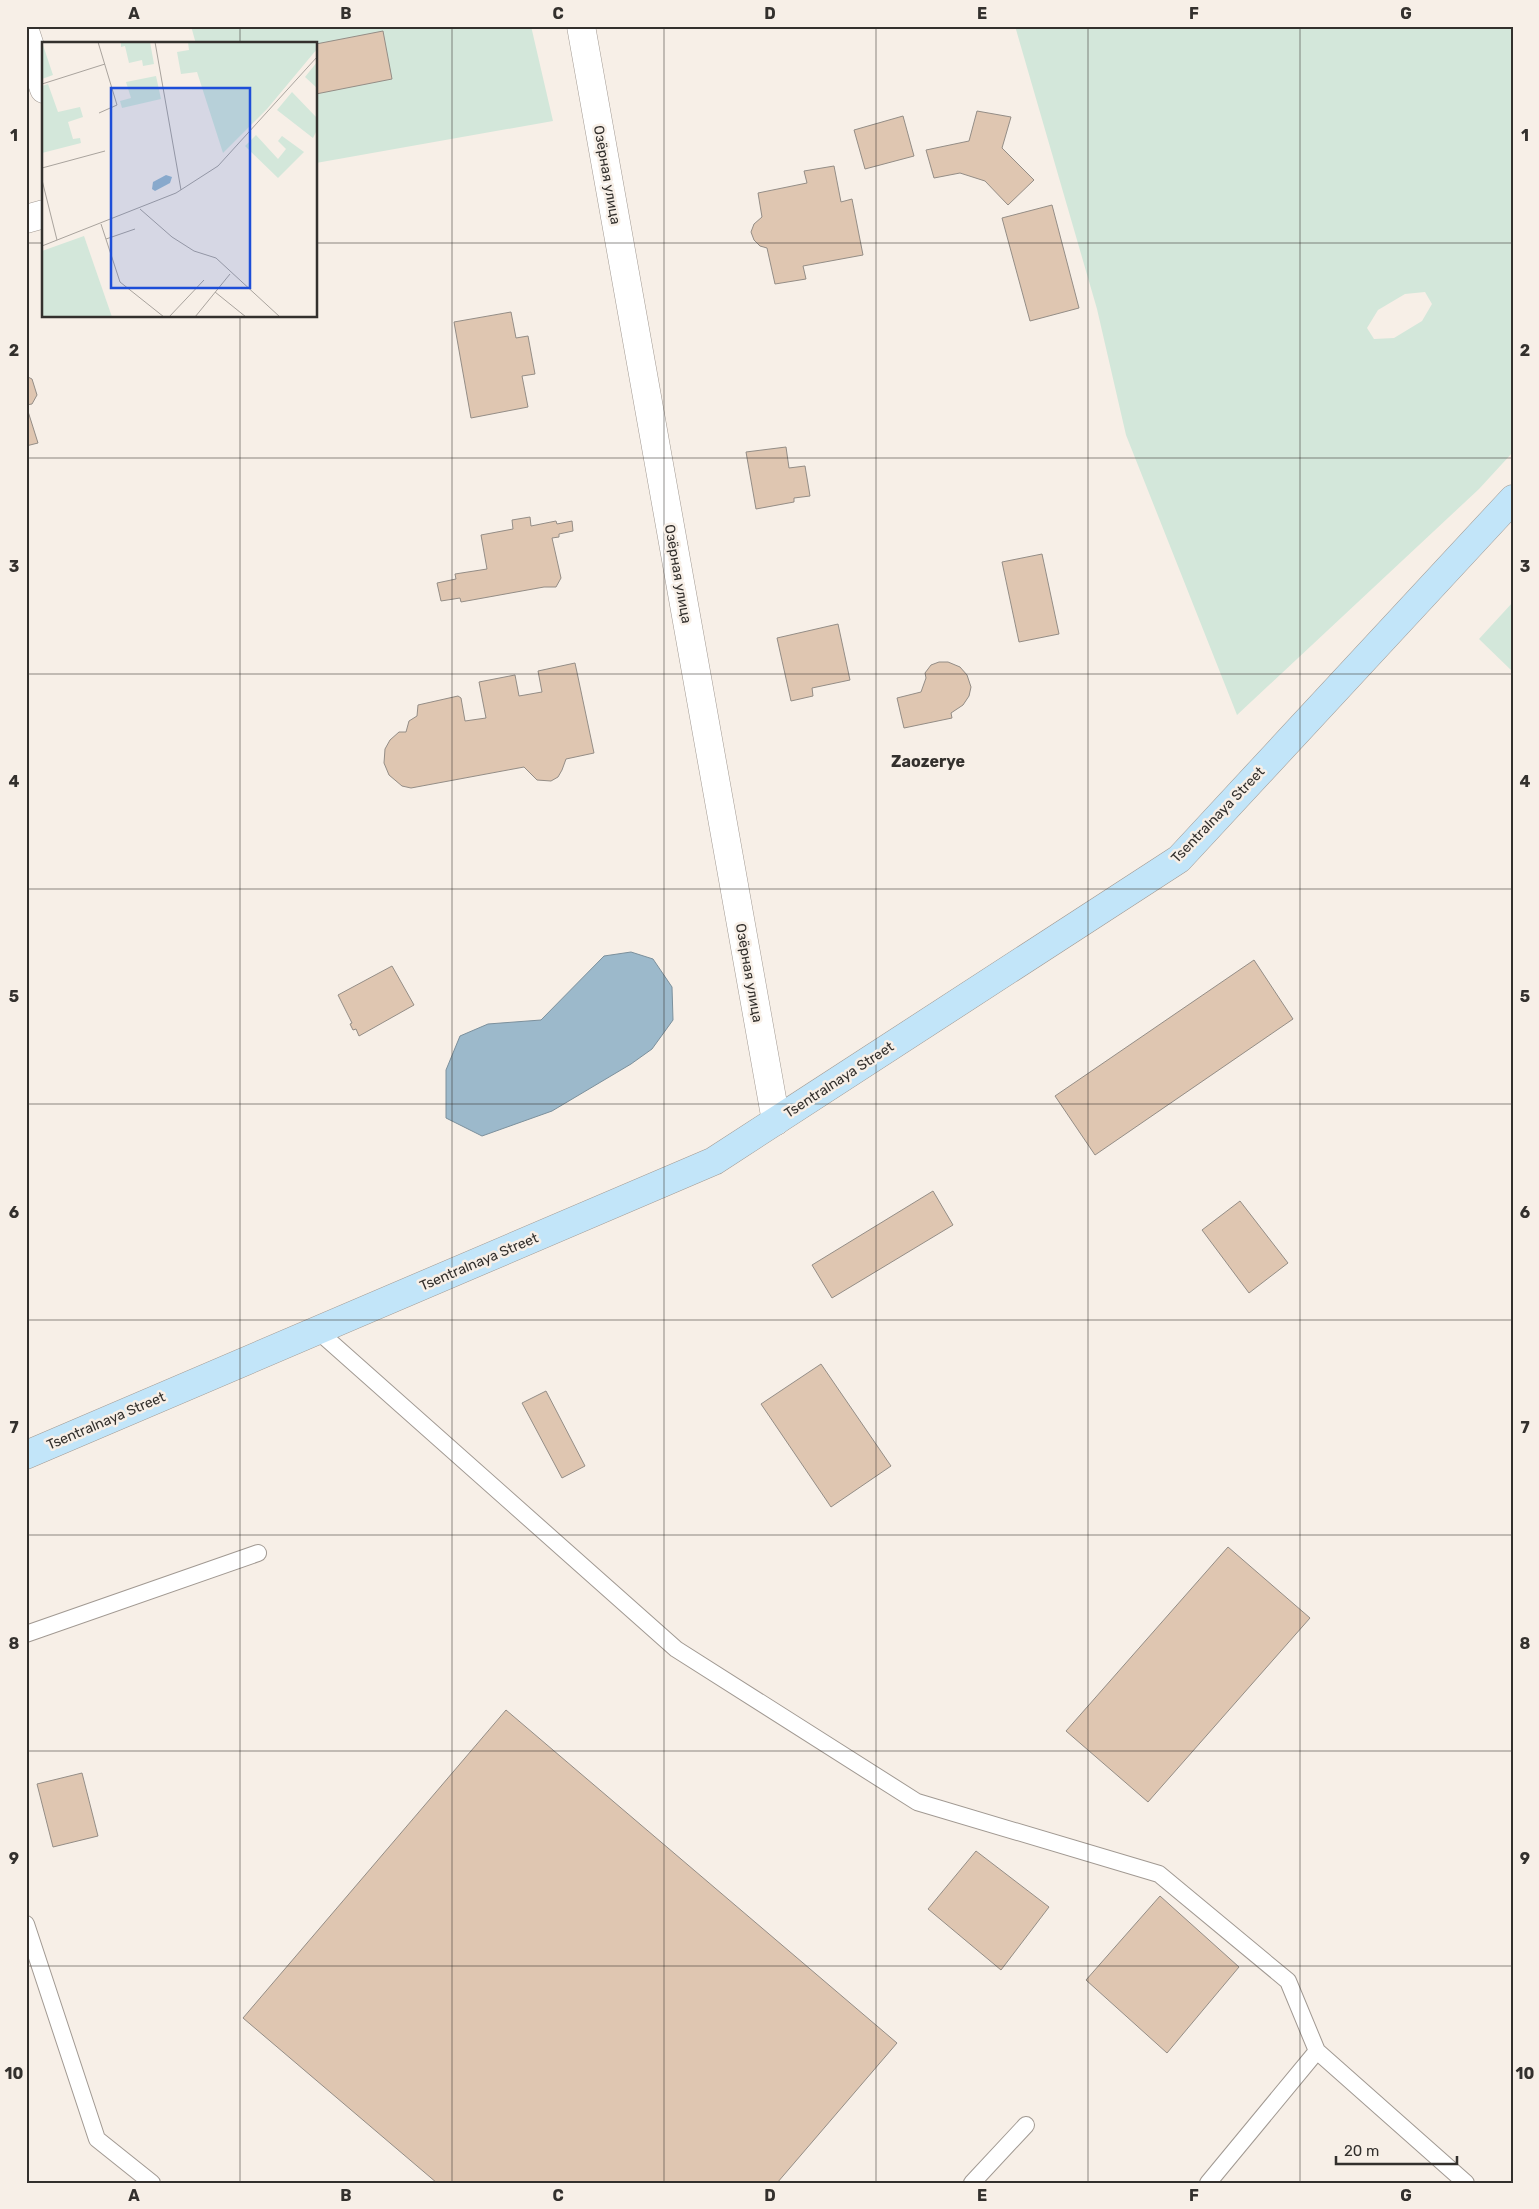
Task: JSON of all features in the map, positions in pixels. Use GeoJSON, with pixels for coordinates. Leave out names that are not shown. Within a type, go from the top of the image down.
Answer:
{"type":"FeatureCollection","features":[{"type":"Feature","properties":{"kind":"main road","name":"Tsentralnaya Street"},"geometry":{"type":"LineString","coordinates":[[26,1455],[714,1161],[776,1122],[1179,859],[1513,499]]}},
{"type":"Feature","properties":{"kind":"street","name":"Озёрная улица"},"geometry":{"type":"LineString","coordinates":[[581,26],[776,1122]]}},
{"type":"Feature","properties":{"kind":"street"},"geometry":{"type":"LineString","coordinates":[[26,34],[42,83]]}},
{"type":"Feature","properties":{"kind":"street"},"geometry":{"type":"LineString","coordinates":[[26,220],[42,215]]}},
{"type":"Feature","properties":{"kind":"lane"},"geometry":{"type":"LineString","coordinates":[[318,1331],[676,1649],[918,1802],[1159,1874],[1288,1981],[1317,2051],[1466,2183]]}},
{"type":"Feature","properties":{"kind":"lane"},"geometry":{"type":"LineString","coordinates":[[26,1634],[258,1553]]}},
{"type":"Feature","properties":{"kind":"lane"},"geometry":{"type":"LineString","coordinates":[[26,1924],[96,2139],[152,2183]]}},
{"type":"Feature","properties":{"kind":"lane"},"geometry":{"type":"LineString","coordinates":[[1208,2183],[1317,2051]]}},
{"type":"Feature","properties":{"kind":"lane"},"geometry":{"type":"LineString","coordinates":[[972,2183],[1026,2125]]}},
{"type":"Feature","properties":{"kind":"green space"},"geometry":{"type":"Polygon","coordinates":[[[191,26],[531,26],[553,121],[318,163],[318,42],[195,42],[191,26]]]}},
{"type":"Feature","properties":{"kind":"green space"},"geometry":{"type":"Polygon","coordinates":[[[1015,26],[1513,26],[1513,452],[1479,489],[1237,715],[1126,435],[1097,309],[1015,26]],[[1425,292],[1405,294],[1378,310],[1367,328],[1374,339],[1394,338],[1422,321],[1432,304],[1425,292]]]}},
{"type":"Feature","properties":{"kind":"green space"},"geometry":{"type":"Polygon","coordinates":[[[1513,602],[1513,672],[1479,639],[1513,602]]]}},
{"type":"Feature","properties":{"kind":"water"},"geometry":{"type":"Polygon","coordinates":[[[631,952],[653,959],[672,987],[673,1020],[652,1049],[631,1064],[552,1111],[482,1136],[446,1118],[446,1070],[460,1036],[488,1024],[541,1020],[604,956],[631,952]]]}},
{"type":"Feature","properties":{"kind":"building"},"geometry":{"type":"Polygon","coordinates":[[[383,31],[392,79],[318,94],[318,44],[383,31]]]}},
{"type":"Feature","properties":{"kind":"building"},"geometry":{"type":"Polygon","coordinates":[[[977,111],[1011,117],[1002,148],[1034,180],[1008,205],[985,181],[960,173],[934,178],[926,150],[969,141],[977,111]]]}},
{"type":"Feature","properties":{"kind":"building"},"geometry":{"type":"Polygon","coordinates":[[[903,116],[914,156],[865,169],[854,130],[903,116]]]}},
{"type":"Feature","properties":{"kind":"building"},"geometry":{"type":"Polygon","coordinates":[[[834,166],[841,202],[852,199],[863,255],[803,266],[806,279],[775,284],[767,248],[760,246],[754,240],[751,232],[754,224],[762,217],[758,193],[807,183],[804,171],[834,166]]]}},
{"type":"Feature","properties":{"kind":"building"},"geometry":{"type":"Polygon","coordinates":[[[1052,205],[1079,308],[1030,321],[1002,218],[1052,205]]]}},
{"type":"Feature","properties":{"kind":"building"},"geometry":{"type":"Polygon","coordinates":[[[511,312],[516,338],[528,336],[535,374],[522,376],[528,407],[471,418],[454,322],[511,312]]]}},
{"type":"Feature","properties":{"kind":"building"},"geometry":{"type":"Polygon","coordinates":[[[26,376],[32,379],[37,395],[32,404],[26,405],[26,376]]]}},
{"type":"Feature","properties":{"kind":"building"},"geometry":{"type":"Polygon","coordinates":[[[26,405],[38,443],[26,446],[26,405]]]}},
{"type":"Feature","properties":{"kind":"building"},"geometry":{"type":"Polygon","coordinates":[[[786,447],[789,468],[805,466],[810,496],[794,498],[794,502],[756,509],[746,452],[786,447]]]}},
{"type":"Feature","properties":{"kind":"building"},"geometry":{"type":"Polygon","coordinates":[[[530,517],[531,526],[556,521],[557,524],[572,521],[573,531],[559,534],[559,537],[552,538],[561,578],[556,587],[544,587],[461,602],[460,598],[441,601],[437,583],[456,579],[455,574],[487,569],[481,535],[513,529],[512,520],[530,517]]]}},
{"type":"Feature","properties":{"kind":"building"},"geometry":{"type":"Polygon","coordinates":[[[1042,554],[1059,634],[1019,642],[1002,562],[1042,554]]]}},
{"type":"Feature","properties":{"kind":"building"},"geometry":{"type":"Polygon","coordinates":[[[838,624],[850,680],[812,688],[813,696],[791,701],[777,638],[838,624]]]}},
{"type":"Feature","properties":{"kind":"building"},"geometry":{"type":"Polygon","coordinates":[[[939,662],[948,662],[960,667],[967,675],[971,687],[969,696],[963,705],[951,713],[952,718],[904,728],[897,698],[921,692],[926,678],[925,673],[931,665],[939,662]]]}},
{"type":"Feature","properties":{"kind":"building"},"geometry":{"type":"Polygon","coordinates":[[[575,663],[594,753],[566,759],[558,777],[551,781],[537,780],[524,767],[411,788],[402,786],[389,775],[384,763],[385,749],[390,740],[399,732],[406,732],[409,721],[417,716],[418,705],[458,696],[461,698],[465,721],[486,718],[479,682],[515,675],[519,696],[542,692],[538,671],[575,663]]]}},
{"type":"Feature","properties":{"kind":"building"},"geometry":{"type":"Polygon","coordinates":[[[1254,960],[1293,1019],[1095,1155],[1055,1096],[1254,960]]]}},
{"type":"Feature","properties":{"kind":"building"},"geometry":{"type":"Polygon","coordinates":[[[392,966],[414,1005],[359,1036],[356,1029],[353,1030],[350,1024],[352,1023],[338,995],[392,966]]]}},
{"type":"Feature","properties":{"kind":"building"},"geometry":{"type":"Polygon","coordinates":[[[933,1191],[953,1225],[832,1298],[812,1265],[933,1191]]]}},
{"type":"Feature","properties":{"kind":"building"},"geometry":{"type":"Polygon","coordinates":[[[1240,1201],[1288,1263],[1249,1293],[1202,1230],[1240,1201]]]}},
{"type":"Feature","properties":{"kind":"building"},"geometry":{"type":"Polygon","coordinates":[[[821,1364],[891,1466],[831,1507],[761,1404],[821,1364]]]}},
{"type":"Feature","properties":{"kind":"building"},"geometry":{"type":"Polygon","coordinates":[[[546,1391],[585,1466],[562,1478],[522,1403],[546,1391]]]}},
{"type":"Feature","properties":{"kind":"building"},"geometry":{"type":"Polygon","coordinates":[[[1228,1547],[1310,1618],[1148,1802],[1066,1731],[1228,1547]]]}},
{"type":"Feature","properties":{"kind":"building"},"geometry":{"type":"Polygon","coordinates":[[[506,1710],[897,2043],[777,2183],[437,2183],[243,2018],[506,1710]]]}},
{"type":"Feature","properties":{"kind":"building"},"geometry":{"type":"Polygon","coordinates":[[[82,1773],[98,1836],[53,1847],[37,1784],[82,1773]]]}},
{"type":"Feature","properties":{"kind":"building"},"geometry":{"type":"Polygon","coordinates":[[[976,1851],[1049,1907],[1001,1970],[928,1909],[976,1851]]]}},
{"type":"Feature","properties":{"kind":"building"},"geometry":{"type":"Polygon","coordinates":[[[1160,1896],[1239,1967],[1167,2053],[1086,1980],[1160,1896]]]}},
{"type":"Feature","properties":{"kind":"district","name":"Zaozerye"},"geometry":{"type":"Point","coordinates":[928,761]}}]}
